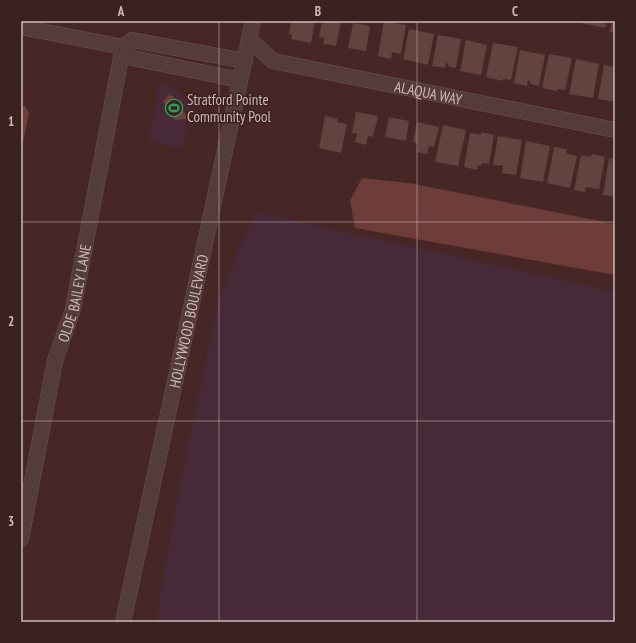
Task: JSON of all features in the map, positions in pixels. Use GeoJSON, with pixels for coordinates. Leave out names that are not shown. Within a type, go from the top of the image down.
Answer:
{"type":"FeatureCollection","features":[{"type":"Feature","properties":{"kind":"street","name":"HOLLYWOOD BOULEVARD"},"geometry":{"type":"LineString","coordinates":[[123,622],[253,21]]}},
{"type":"Feature","properties":{"kind":"street"},"geometry":{"type":"LineString","coordinates":[[21,27],[123,47],[132,40],[245,61]]}},
{"type":"Feature","properties":{"kind":"street","name":"ALAQUA WAY"},"geometry":{"type":"LineString","coordinates":[[249,39],[273,61],[615,130]]}},
{"type":"Feature","properties":{"kind":"street"},"geometry":{"type":"LineString","coordinates":[[123,47],[128,58],[240,80]]}},
{"type":"Feature","properties":{"kind":"street","name":"OLDE BAILEY LANE"},"geometry":{"type":"LineString","coordinates":[[21,539],[55,361],[73,309],[123,47]]}},
{"type":"Feature","properties":{"kind":"shaded area"},"geometry":{"type":"Polygon","coordinates":[[[160,85],[175,88],[191,106],[183,148],[148,141],[160,85]]]}},
{"type":"Feature","properties":{"kind":"shaded area","name":"Stratford Pointe Community Pool"},"geometry":{"type":"Polygon","coordinates":[[[169,95],[173,96],[186,115],[186,119],[175,120],[163,101],[169,95]]]}},
{"type":"Feature","properties":{"kind":"shaded area"},"geometry":{"type":"Polygon","coordinates":[[[21,106],[25,106],[29,113],[21,152],[21,106]]]}},
{"type":"Feature","properties":{"kind":"shaded area"},"geometry":{"type":"Polygon","coordinates":[[[362,178],[409,183],[615,224],[615,275],[355,228],[350,200],[362,178]]]}},
{"type":"Feature","properties":{"kind":"shaded area"},"geometry":{"type":"Polygon","coordinates":[[[255,212],[615,292],[615,622],[157,622],[160,595],[178,495],[218,301],[255,212]]]}},
{"type":"Feature","properties":{"kind":"building"},"geometry":{"type":"Polygon","coordinates":[[[291,21],[315,21],[311,43],[291,39],[292,34],[289,34],[291,21]]]}},
{"type":"Feature","properties":{"kind":"building"},"geometry":{"type":"Polygon","coordinates":[[[322,21],[341,21],[336,46],[323,44],[324,38],[319,37],[322,21]]]}},
{"type":"Feature","properties":{"kind":"building"},"geometry":{"type":"Polygon","coordinates":[[[384,21],[406,25],[401,54],[392,52],[391,59],[378,56],[384,21]]]}},
{"type":"Feature","properties":{"kind":"building"},"geometry":{"type":"Polygon","coordinates":[[[572,21],[607,21],[605,28],[572,21]]]}},
{"type":"Feature","properties":{"kind":"building"},"geometry":{"type":"Polygon","coordinates":[[[612,21],[615,21],[615,33],[610,32],[612,21]]]}},
{"type":"Feature","properties":{"kind":"building"},"geometry":{"type":"Polygon","coordinates":[[[353,23],[370,26],[366,51],[348,48],[353,23]]]}},
{"type":"Feature","properties":{"kind":"building"},"geometry":{"type":"Polygon","coordinates":[[[409,29],[434,34],[428,65],[403,59],[409,29]]]}},
{"type":"Feature","properties":{"kind":"building"},"geometry":{"type":"Polygon","coordinates":[[[438,35],[461,39],[456,68],[450,67],[446,62],[445,68],[432,66],[438,35]]]}},
{"type":"Feature","properties":{"kind":"building"},"geometry":{"type":"Polygon","coordinates":[[[466,40],[487,45],[481,75],[460,71],[466,40]]]}},
{"type":"Feature","properties":{"kind":"building"},"geometry":{"type":"Polygon","coordinates":[[[493,43],[518,47],[511,80],[503,79],[502,81],[486,77],[493,43]]]}},
{"type":"Feature","properties":{"kind":"building"},"geometry":{"type":"Polygon","coordinates":[[[520,50],[545,55],[539,86],[531,84],[528,79],[527,86],[514,83],[520,50]]]}},
{"type":"Feature","properties":{"kind":"building"},"geometry":{"type":"Polygon","coordinates":[[[549,54],[572,58],[565,90],[558,89],[557,91],[542,88],[549,54]]]}},
{"type":"Feature","properties":{"kind":"building"},"geometry":{"type":"Polygon","coordinates":[[[576,59],[599,64],[593,98],[569,94],[576,59]]]}},
{"type":"Feature","properties":{"kind":"building"},"geometry":{"type":"Polygon","coordinates":[[[604,65],[615,67],[615,102],[598,99],[604,65]]]}},
{"type":"Feature","properties":{"kind":"building"},"geometry":{"type":"Polygon","coordinates":[[[356,112],[378,116],[373,137],[368,136],[366,145],[355,142],[357,134],[352,133],[356,112]]]}},
{"type":"Feature","properties":{"kind":"building"},"geometry":{"type":"Polygon","coordinates":[[[325,116],[338,119],[337,122],[347,124],[341,153],[319,148],[325,116]]]}},
{"type":"Feature","properties":{"kind":"building"},"geometry":{"type":"Polygon","coordinates":[[[389,117],[409,121],[406,141],[385,137],[389,117]]]}},
{"type":"Feature","properties":{"kind":"building"},"geometry":{"type":"Polygon","coordinates":[[[417,122],[439,127],[434,147],[429,146],[427,154],[417,152],[418,144],[413,142],[417,122]]]}},
{"type":"Feature","properties":{"kind":"building"},"geometry":{"type":"Polygon","coordinates":[[[443,125],[466,130],[458,166],[435,162],[443,125]]]}},
{"type":"Feature","properties":{"kind":"building"},"geometry":{"type":"Polygon","coordinates":[[[481,132],[494,135],[489,164],[482,163],[481,166],[478,165],[477,170],[464,167],[470,133],[481,135],[481,132]]]}},
{"type":"Feature","properties":{"kind":"building"},"geometry":{"type":"Polygon","coordinates":[[[498,136],[522,140],[516,175],[502,173],[503,166],[493,165],[498,136]]]}},
{"type":"Feature","properties":{"kind":"building"},"geometry":{"type":"Polygon","coordinates":[[[526,141],[550,146],[543,182],[520,178],[526,141]]]}},
{"type":"Feature","properties":{"kind":"building"},"geometry":{"type":"Polygon","coordinates":[[[554,147],[567,149],[566,153],[577,156],[570,188],[547,183],[554,147]]]}},
{"type":"Feature","properties":{"kind":"building"},"geometry":{"type":"Polygon","coordinates":[[[592,154],[605,157],[599,189],[586,187],[585,192],[574,190],[581,155],[591,157],[592,154]]]}},
{"type":"Feature","properties":{"kind":"building"},"geometry":{"type":"Polygon","coordinates":[[[609,158],[615,159],[615,197],[603,195],[609,158]]]}},
{"type":"Feature","properties":{"kind":"place","name":"Stratford Pointe Community Pool"},"geometry":{"type":"Point","coordinates":[174,108]}}]}
